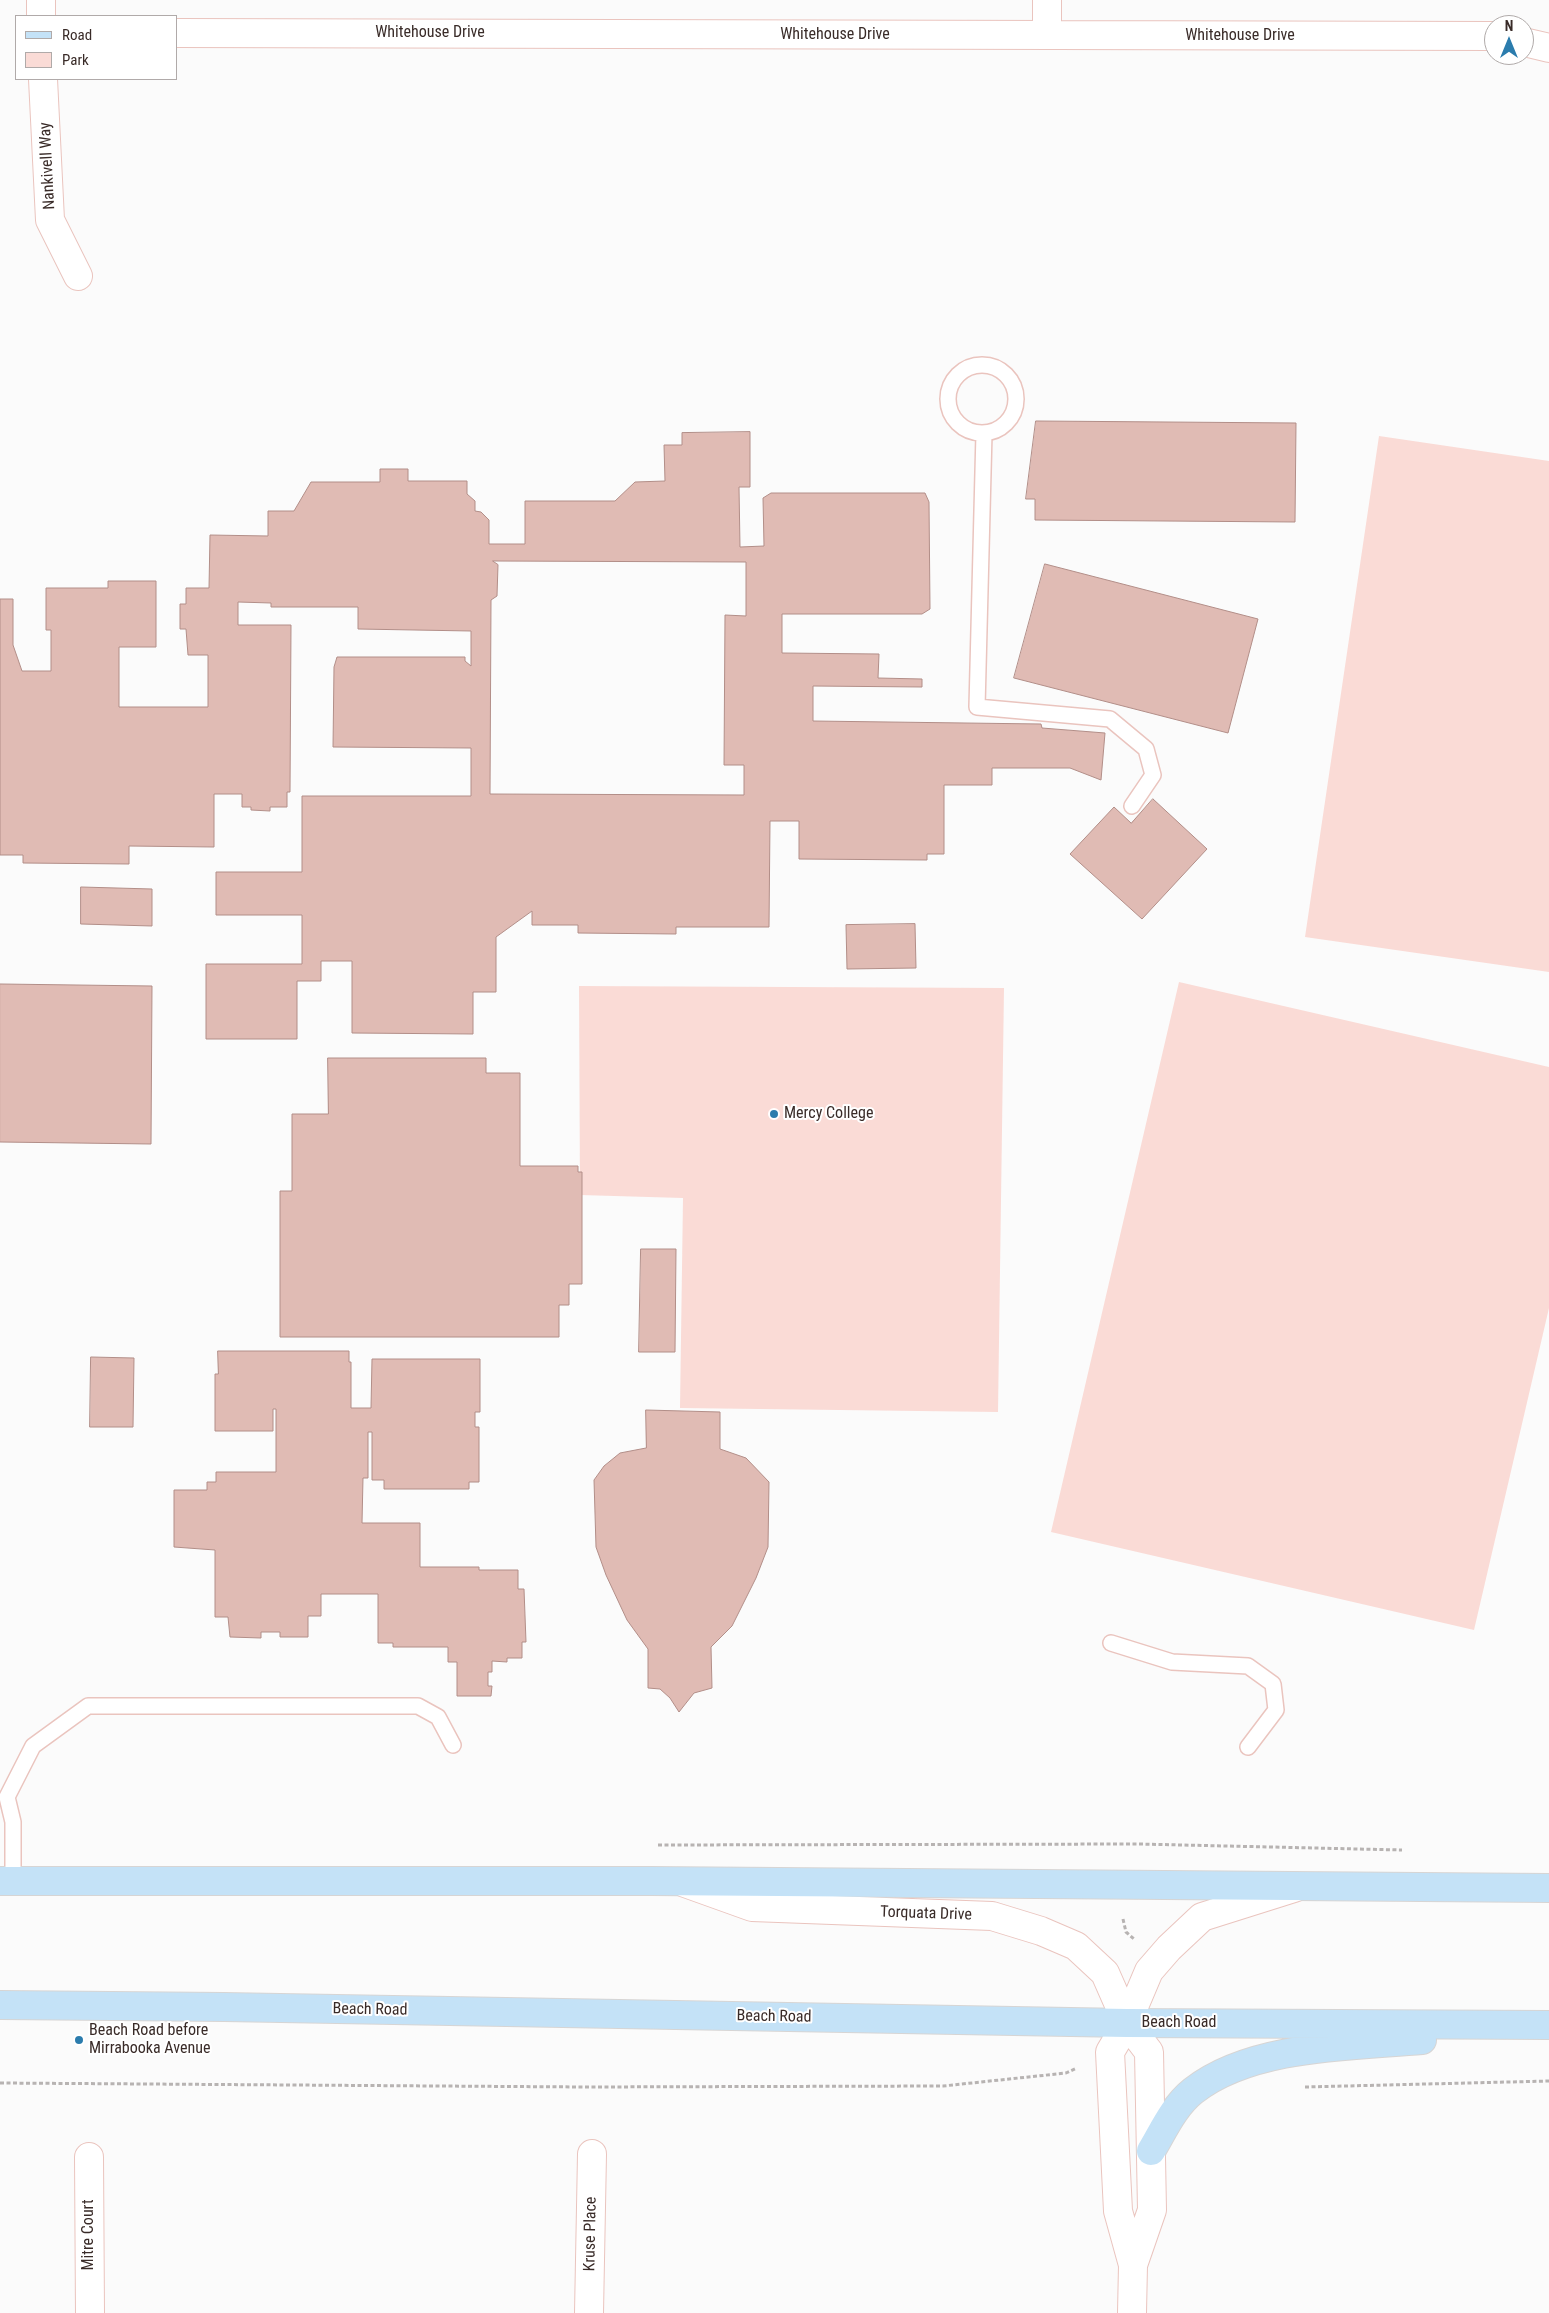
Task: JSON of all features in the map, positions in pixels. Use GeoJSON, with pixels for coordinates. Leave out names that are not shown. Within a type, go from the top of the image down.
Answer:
{"type":"FeatureCollection","features":[{"type":"Feature","properties":{"kind":"main road"},"geometry":{"type":"LineString","coordinates":[[6,1881],[681,1882],[1549,1888]]}},
{"type":"Feature","properties":{"kind":"main road","name":"Beach Road"},"geometry":{"type":"LineString","coordinates":[[0,2005],[234,2007],[1127,2023],[1549,2025]]}},
{"type":"Feature","properties":{"kind":"main road"},"geometry":{"type":"LineString","coordinates":[[1151,2151],[1171,2116],[1192,2092],[1211,2079],[1240,2067],[1294,2050],[1428,2039],[1520,2025]]}},
{"type":"Feature","properties":{"kind":"street"},"geometry":{"type":"LineString","coordinates":[[41,0],[41,15]]}},
{"type":"Feature","properties":{"kind":"street"},"geometry":{"type":"LineString","coordinates":[[1047,0],[1047,35]]}},
{"type":"Feature","properties":{"kind":"street","name":"Whitehouse Drive"},"geometry":{"type":"LineString","coordinates":[[178,32],[1484,36]]}},
{"type":"Feature","properties":{"kind":"street"},"geometry":{"type":"LineString","coordinates":[[1534,44],[1549,48]]}},
{"type":"Feature","properties":{"kind":"street","name":"Nankivell Way"},"geometry":{"type":"LineString","coordinates":[[43,80],[50,220],[78,276]]}},
{"type":"Feature","properties":{"kind":"street","name":"Torquata Drive"},"geometry":{"type":"LineString","coordinates":[[681,1882],[752,1907],[992,1916],[1041,1931],[1076,1946],[1105,1973],[1127,2023],[1149,2052],[1152,2210],[1133,2265]]}},
{"type":"Feature","properties":{"kind":"street","name":"Torquata Drive"},"geometry":{"type":"LineString","coordinates":[[1132,2313],[1133,2265],[1118,2211],[1110,2052],[1127,2023],[1149,1971],[1169,1948],[1202,1917],[1298,1887]]}},
{"type":"Feature","properties":{"kind":"street","name":"Kruse Place"},"geometry":{"type":"LineString","coordinates":[[589,2313],[592,2154]]}},
{"type":"Feature","properties":{"kind":"street","name":"Mitre Court"},"geometry":{"type":"LineString","coordinates":[[89,2157],[90,2313]]}},
{"type":"Feature","properties":{"kind":"lane"},"geometry":{"type":"LineString","coordinates":[[980,365],[993,367],[1005,374],[1013,384],[1016,397],[1014,410],[1007,421],[997,429],[984,433],[971,431],[959,424],[951,413],[948,401],[950,387],[957,376],[967,368],[980,365]]}},
{"type":"Feature","properties":{"kind":"lane"},"geometry":{"type":"LineString","coordinates":[[984,433],[977,707],[1110,719],[1146,749],[1153,775],[1132,806]]}},
{"type":"Feature","properties":{"kind":"lane"},"geometry":{"type":"LineString","coordinates":[[1111,1644],[1172,1662],[1248,1666],[1273,1684],[1276,1710],[1248,1747]]}},
{"type":"Feature","properties":{"kind":"lane"},"geometry":{"type":"LineString","coordinates":[[6,1881],[13,1822],[7,1797],[32,1746],[88,1706],[418,1706],[438,1717],[453,1745]]}},
{"type":"Feature","properties":{"kind":"path"},"geometry":{"type":"LineString","coordinates":[[0,2083],[584,2087],[943,2086],[1066,2073]]}},
{"type":"Feature","properties":{"kind":"green space"},"geometry":{"type":"Polygon","coordinates":[[[1379,436],[1549,461],[1549,972],[1305,937],[1379,436]]]}},
{"type":"Feature","properties":{"kind":"green space"},"geometry":{"type":"Polygon","coordinates":[[[1179,982],[1549,1067],[1549,1308],[1474,1630],[1051,1532],[1179,982]]]}},
{"type":"Feature","properties":{"kind":"green space"},"geometry":{"type":"Polygon","coordinates":[[[579,986],[1004,988],[998,1412],[680,1408],[683,1198],[580,1195],[579,986]]]}},
{"type":"Feature","properties":{"kind":"building"},"geometry":{"type":"Polygon","coordinates":[[[1036,421],[1296,423],[1295,522],[1035,520],[1035,499],[1026,499],[1036,421]]]}},
{"type":"Feature","properties":{"kind":"building"},"geometry":{"type":"Polygon","coordinates":[[[750,432],[750,487],[739,487],[740,547],[764,546],[763,498],[771,493],[925,493],[929,502],[930,609],[922,614],[782,614],[782,653],[879,654],[878,678],[922,679],[922,687],[813,686],[813,721],[1041,724],[1042,728],[1105,733],[1101,780],[1070,768],[992,768],[992,785],[944,785],[944,854],[927,854],[927,860],[799,859],[799,821],[770,821],[769,927],[676,927],[676,934],[578,933],[578,925],[532,925],[532,911],[496,937],[496,992],[473,992],[473,1034],[352,1033],[352,961],[321,961],[321,981],[297,981],[297,1039],[206,1039],[206,964],[302,964],[302,915],[216,915],[216,872],[302,872],[302,796],[471,796],[471,748],[333,747],[334,667],[337,657],[465,657],[465,661],[471,666],[471,631],[358,629],[358,607],[271,607],[271,603],[238,602],[238,625],[291,625],[290,792],[287,792],[287,807],[270,807],[270,811],[251,810],[251,807],[242,807],[242,794],[214,794],[214,847],[129,846],[129,864],[23,863],[23,855],[0,855],[0,599],[13,599],[13,645],[22,671],[51,671],[51,630],[46,630],[46,588],[108,588],[108,581],[156,581],[156,647],[119,647],[119,707],[208,707],[208,655],[188,655],[186,629],[180,629],[180,604],[186,604],[186,588],[209,588],[210,535],[268,536],[268,511],[294,511],[311,482],[380,482],[380,469],[408,469],[408,481],[467,481],[467,494],[475,501],[475,511],[481,512],[489,520],[489,544],[525,544],[525,501],[615,501],[635,482],[665,481],[664,445],[682,445],[682,433],[750,432]],[[493,561],[498,565],[497,596],[491,600],[490,794],[744,795],[744,765],[724,765],[725,615],[746,616],[746,562],[493,561]]]}},
{"type":"Feature","properties":{"kind":"building"},"geometry":{"type":"Polygon","coordinates":[[[1045,564],[1258,619],[1228,733],[1014,678],[1045,564]]]}},
{"type":"Feature","properties":{"kind":"building"},"geometry":{"type":"Polygon","coordinates":[[[1153,799],[1207,849],[1142,919],[1070,854],[1114,807],[1131,823],[1153,799]]]}},
{"type":"Feature","properties":{"kind":"building"},"geometry":{"type":"Polygon","coordinates":[[[81,887],[152,889],[152,926],[81,924],[81,887]]]}},
{"type":"Feature","properties":{"kind":"building"},"geometry":{"type":"Polygon","coordinates":[[[915,924],[916,968],[847,969],[846,925],[915,924]]]}},
{"type":"Feature","properties":{"kind":"building"},"geometry":{"type":"Polygon","coordinates":[[[0,984],[152,986],[151,1144],[0,1142],[0,984]]]}},
{"type":"Feature","properties":{"kind":"building"},"geometry":{"type":"Polygon","coordinates":[[[328,1058],[486,1058],[486,1073],[520,1073],[520,1166],[578,1166],[578,1172],[582,1172],[582,1284],[569,1284],[569,1305],[559,1305],[559,1337],[280,1337],[280,1191],[292,1191],[292,1114],[328,1114],[328,1058]]]}},
{"type":"Feature","properties":{"kind":"building"},"geometry":{"type":"Polygon","coordinates":[[[641,1249],[676,1249],[675,1352],[639,1352],[641,1249]]]}},
{"type":"Feature","properties":{"kind":"building"},"geometry":{"type":"Polygon","coordinates":[[[218,1351],[349,1351],[349,1362],[351,1362],[351,1408],[371,1408],[372,1359],[480,1359],[480,1412],[475,1412],[475,1427],[479,1427],[479,1482],[469,1482],[469,1489],[384,1489],[384,1480],[372,1480],[372,1432],[368,1432],[368,1478],[363,1478],[362,1523],[420,1523],[420,1567],[479,1567],[479,1570],[518,1570],[518,1589],[524,1589],[526,1642],[522,1642],[522,1658],[507,1658],[507,1662],[492,1661],[492,1672],[488,1672],[488,1686],[492,1686],[491,1696],[457,1696],[457,1662],[448,1662],[448,1647],[393,1647],[393,1643],[378,1643],[378,1594],[321,1594],[321,1616],[308,1616],[308,1637],[280,1637],[280,1632],[261,1632],[261,1638],[230,1637],[228,1617],[215,1617],[215,1550],[174,1547],[174,1490],[207,1490],[207,1482],[216,1482],[216,1472],[276,1472],[276,1409],[273,1409],[273,1431],[215,1431],[215,1374],[218,1374],[218,1351]]]}},
{"type":"Feature","properties":{"kind":"building"},"geometry":{"type":"Polygon","coordinates":[[[91,1357],[134,1358],[133,1427],[90,1427],[91,1357]]]}},
{"type":"Feature","properties":{"kind":"building"},"geometry":{"type":"Polygon","coordinates":[[[646,1410],[720,1412],[720,1449],[746,1458],[769,1482],[768,1547],[756,1578],[732,1626],[711,1647],[712,1688],[694,1693],[679,1712],[670,1698],[660,1689],[648,1688],[648,1649],[627,1620],[606,1575],[596,1547],[594,1480],[604,1466],[620,1453],[646,1448],[646,1410]]]}},
{"type":"Feature","properties":{"kind":"place","name":"Mercy College"},"geometry":{"type":"Point","coordinates":[774,1114]}},
{"type":"Feature","properties":{"kind":"place","name":"Beach Road before Mirrabooka Avenue"},"geometry":{"type":"Point","coordinates":[79,2040]}}]}
